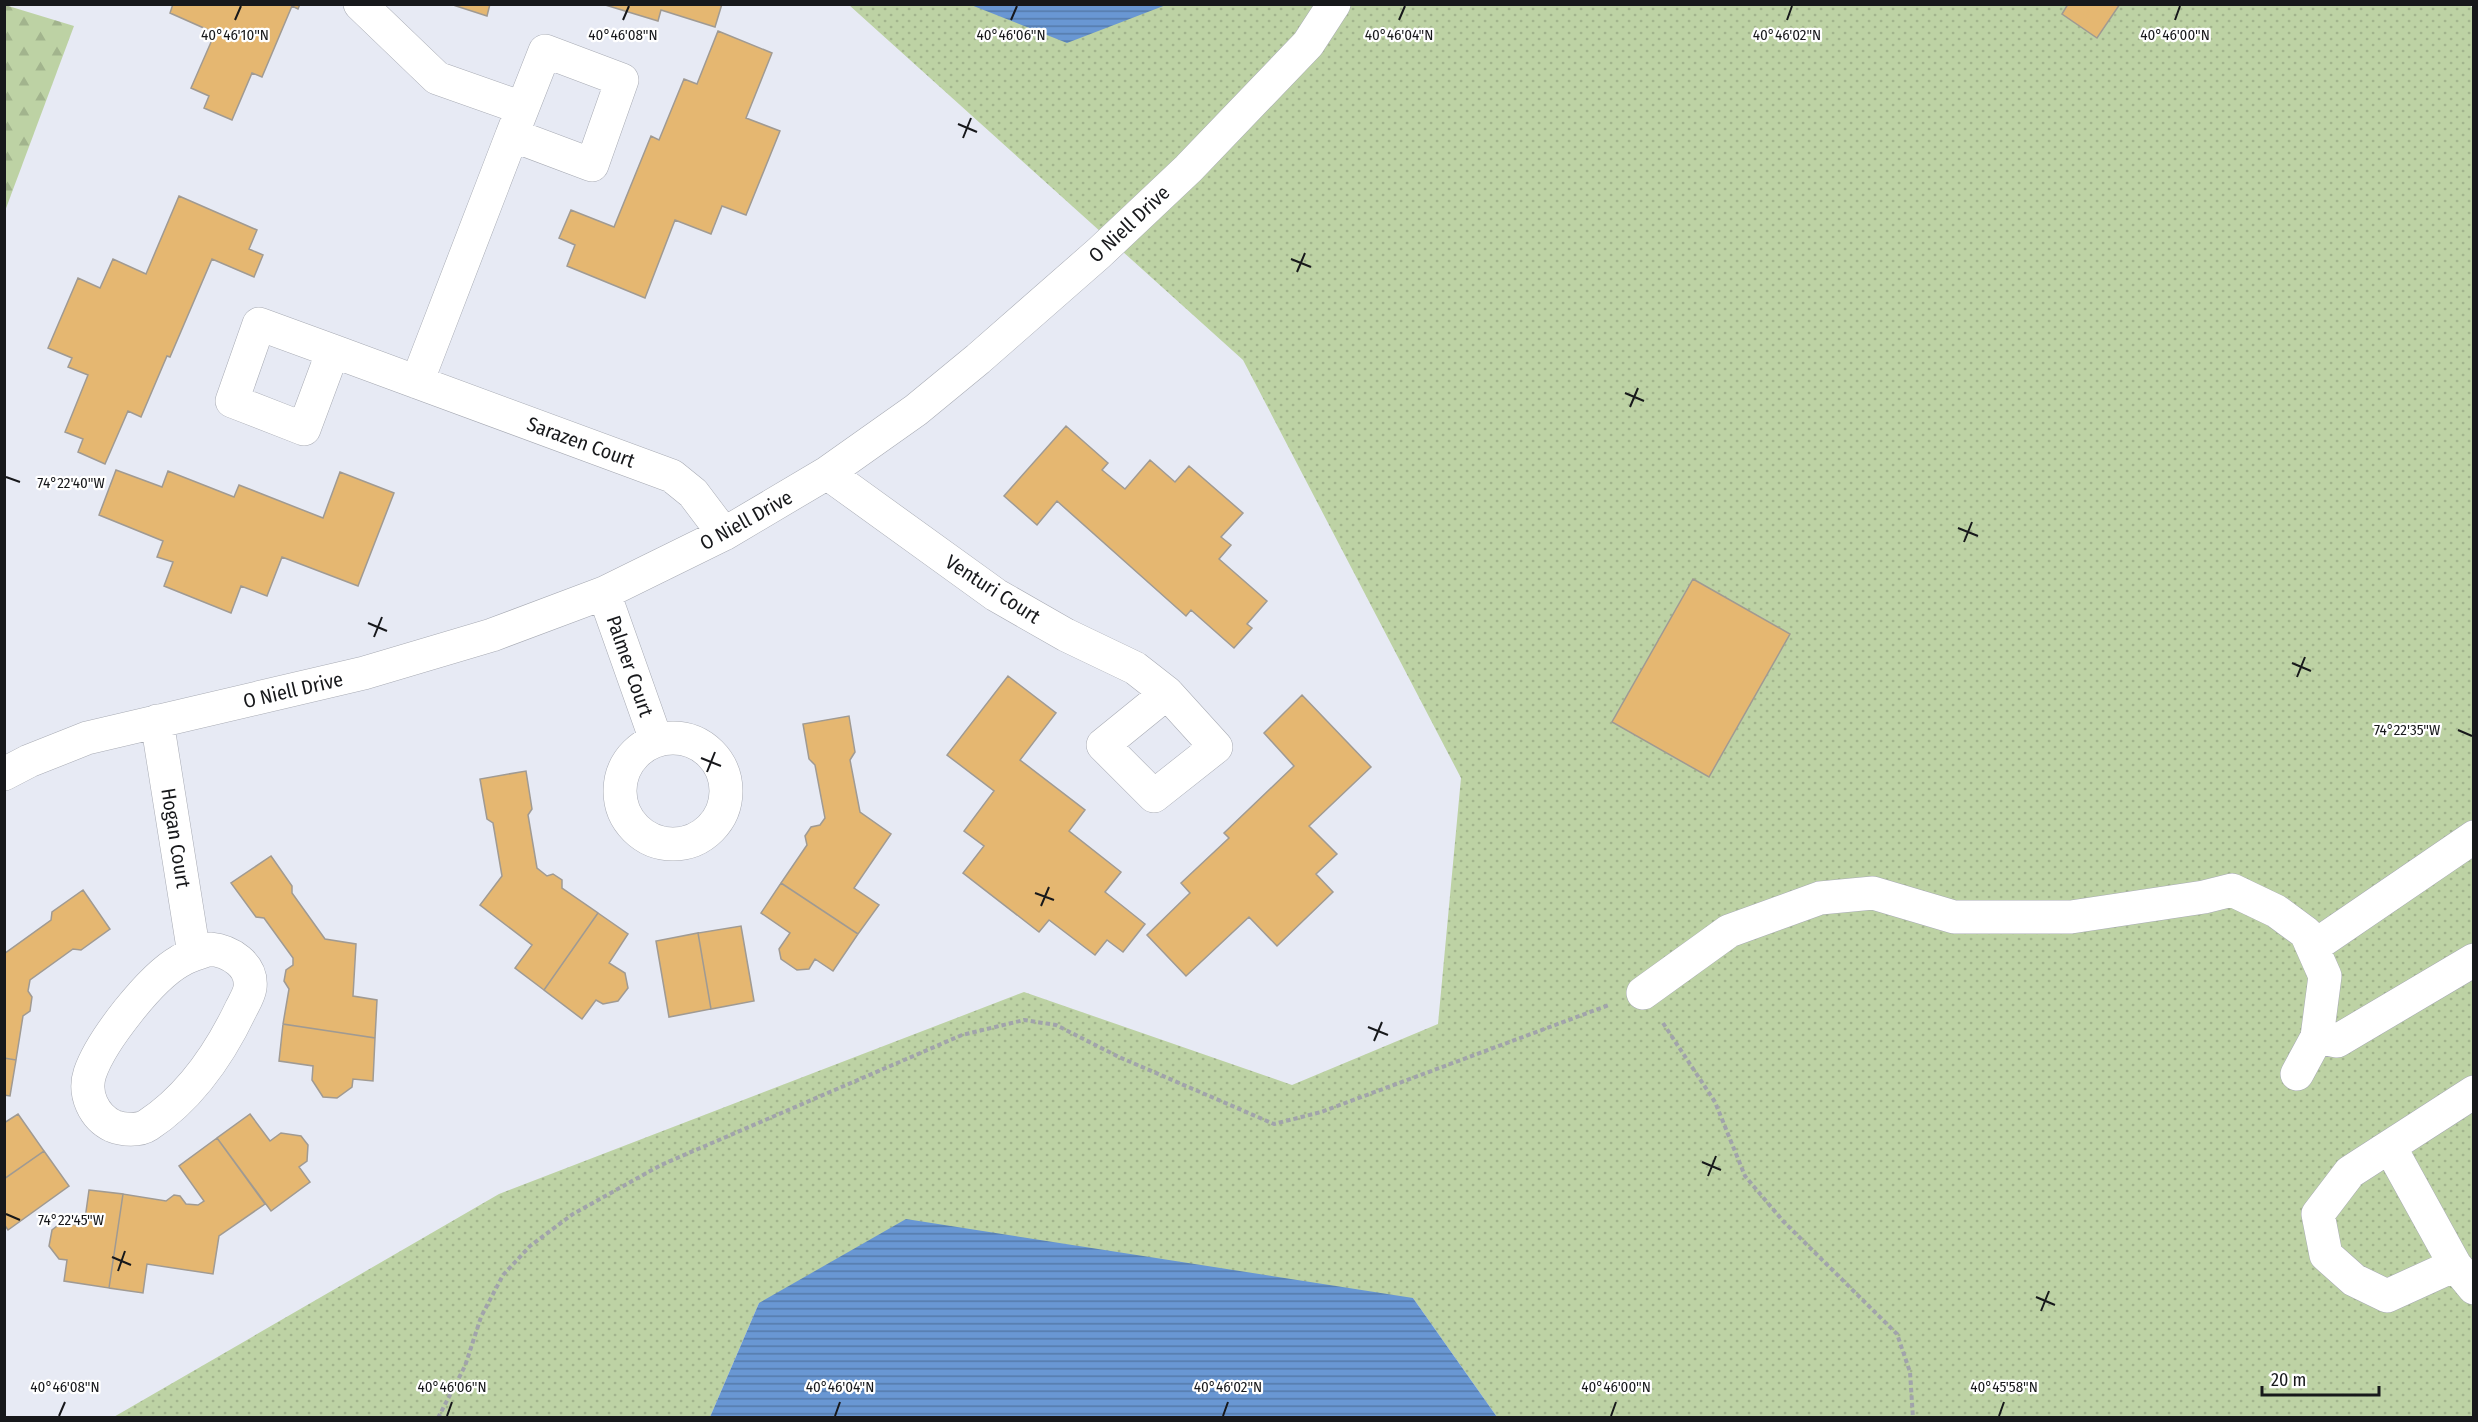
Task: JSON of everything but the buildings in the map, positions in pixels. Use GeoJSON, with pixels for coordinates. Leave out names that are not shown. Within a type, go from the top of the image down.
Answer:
{"type":"FeatureCollection","features":[{"type":"Feature","properties":{"kind":"street"},"geometry":{"type":"LineString","coordinates":[[360,4],[437,78],[517,122],[417,382]]}},
{"type":"Feature","properties":{"kind":"street","name":"O Niell Drive"},"geometry":{"type":"LineString","coordinates":[[4,774],[29,761],[87,738],[364,673],[492,635],[604,593],[724,534],[827,473],[916,410],[1099,253],[1188,169],[1308,44],[1334,4]]}},
{"type":"Feature","properties":{"kind":"street","name":"Sarazen Court"},"geometry":{"type":"LineString","coordinates":[[333,351],[672,476],[693,493],[724,534]]}},
{"type":"Feature","properties":{"kind":"street","name":"Venturi Court"},"geometry":{"type":"LineString","coordinates":[[827,473],[996,595],[1066,635],[1135,668],[1167,693]]}},
{"type":"Feature","properties":{"kind":"street","name":"Palmer Court"},"geometry":{"type":"LineString","coordinates":[[604,593],[656,740]]}},
{"type":"Feature","properties":{"kind":"street","name":"Hogan Court"},"geometry":{"type":"LineString","coordinates":[[157,721],[195,954]]}},
{"type":"Feature","properties":{"kind":"street"},"geometry":{"type":"LineString","coordinates":[[2313,947],[2474,837]]}},
{"type":"Feature","properties":{"kind":"street"},"geometry":{"type":"LineString","coordinates":[[1643,993],[1729,932],[1820,898],[1873,892],[1954,917],[2071,917],[2204,897],[2232,890],[2284,916],[2306,933],[2325,976],[2317,1037],[2297,1074]]}},
{"type":"Feature","properties":{"kind":"street"},"geometry":{"type":"LineString","coordinates":[[222,950],[238,958],[248,972],[250,989],[229,1034],[199,1078],[161,1116],[145,1127],[122,1130],[105,1122],[93,1110],[88,1093],[89,1075],[102,1047],[139,997],[178,961],[195,954],[222,950]]}},
{"type":"Feature","properties":{"kind":"street"},"geometry":{"type":"LineString","coordinates":[[2317,1037],[2337,1041],[2474,960]]}},
{"type":"Feature","properties":{"kind":"street"},"geometry":{"type":"LineString","coordinates":[[2390,1146],[2464,1276],[2387,1296],[2354,1280],[2326,1255],[2318,1214],[2350,1172],[2390,1146],[2474,1092]]}},
{"type":"Feature","properties":{"kind":"path"},"geometry":{"type":"LineString","coordinates":[[438,1418],[465,1366],[481,1317],[503,1275],[530,1246],[573,1214],[661,1165],[962,1035],[1024,1020],[1056,1025],[1119,1057],[1274,1124],[1321,1112],[1643,993],[1715,1102],[1745,1176],[1783,1221],[1897,1334],[1910,1372],[1912,1418]]}},
{"type":"Feature","properties":{"kind":"green space"},"geometry":{"type":"Polygon","coordinates":[[[2469,4],[2473,9],[2473,1417],[1497,1417],[1413,1298],[759,1303],[710,1417],[112,1418],[499,1194],[1024,992],[1292,1085],[1438,1024],[1461,778],[1243,360],[849,5],[2469,4]]]}},
{"type":"Feature","properties":{"kind":"green space"},"geometry":{"type":"Polygon","coordinates":[[[4,5],[74,26],[5,211],[4,5]]]}},
{"type":"Feature","properties":{"kind":"water"},"geometry":{"type":"Polygon","coordinates":[[[971,5],[1166,5],[1067,43],[971,5]]]}},
{"type":"Feature","properties":{"kind":"water"},"geometry":{"type":"Polygon","coordinates":[[[906,1219],[1413,1298],[1497,1417],[710,1417],[759,1303],[906,1219]]]}}]}
